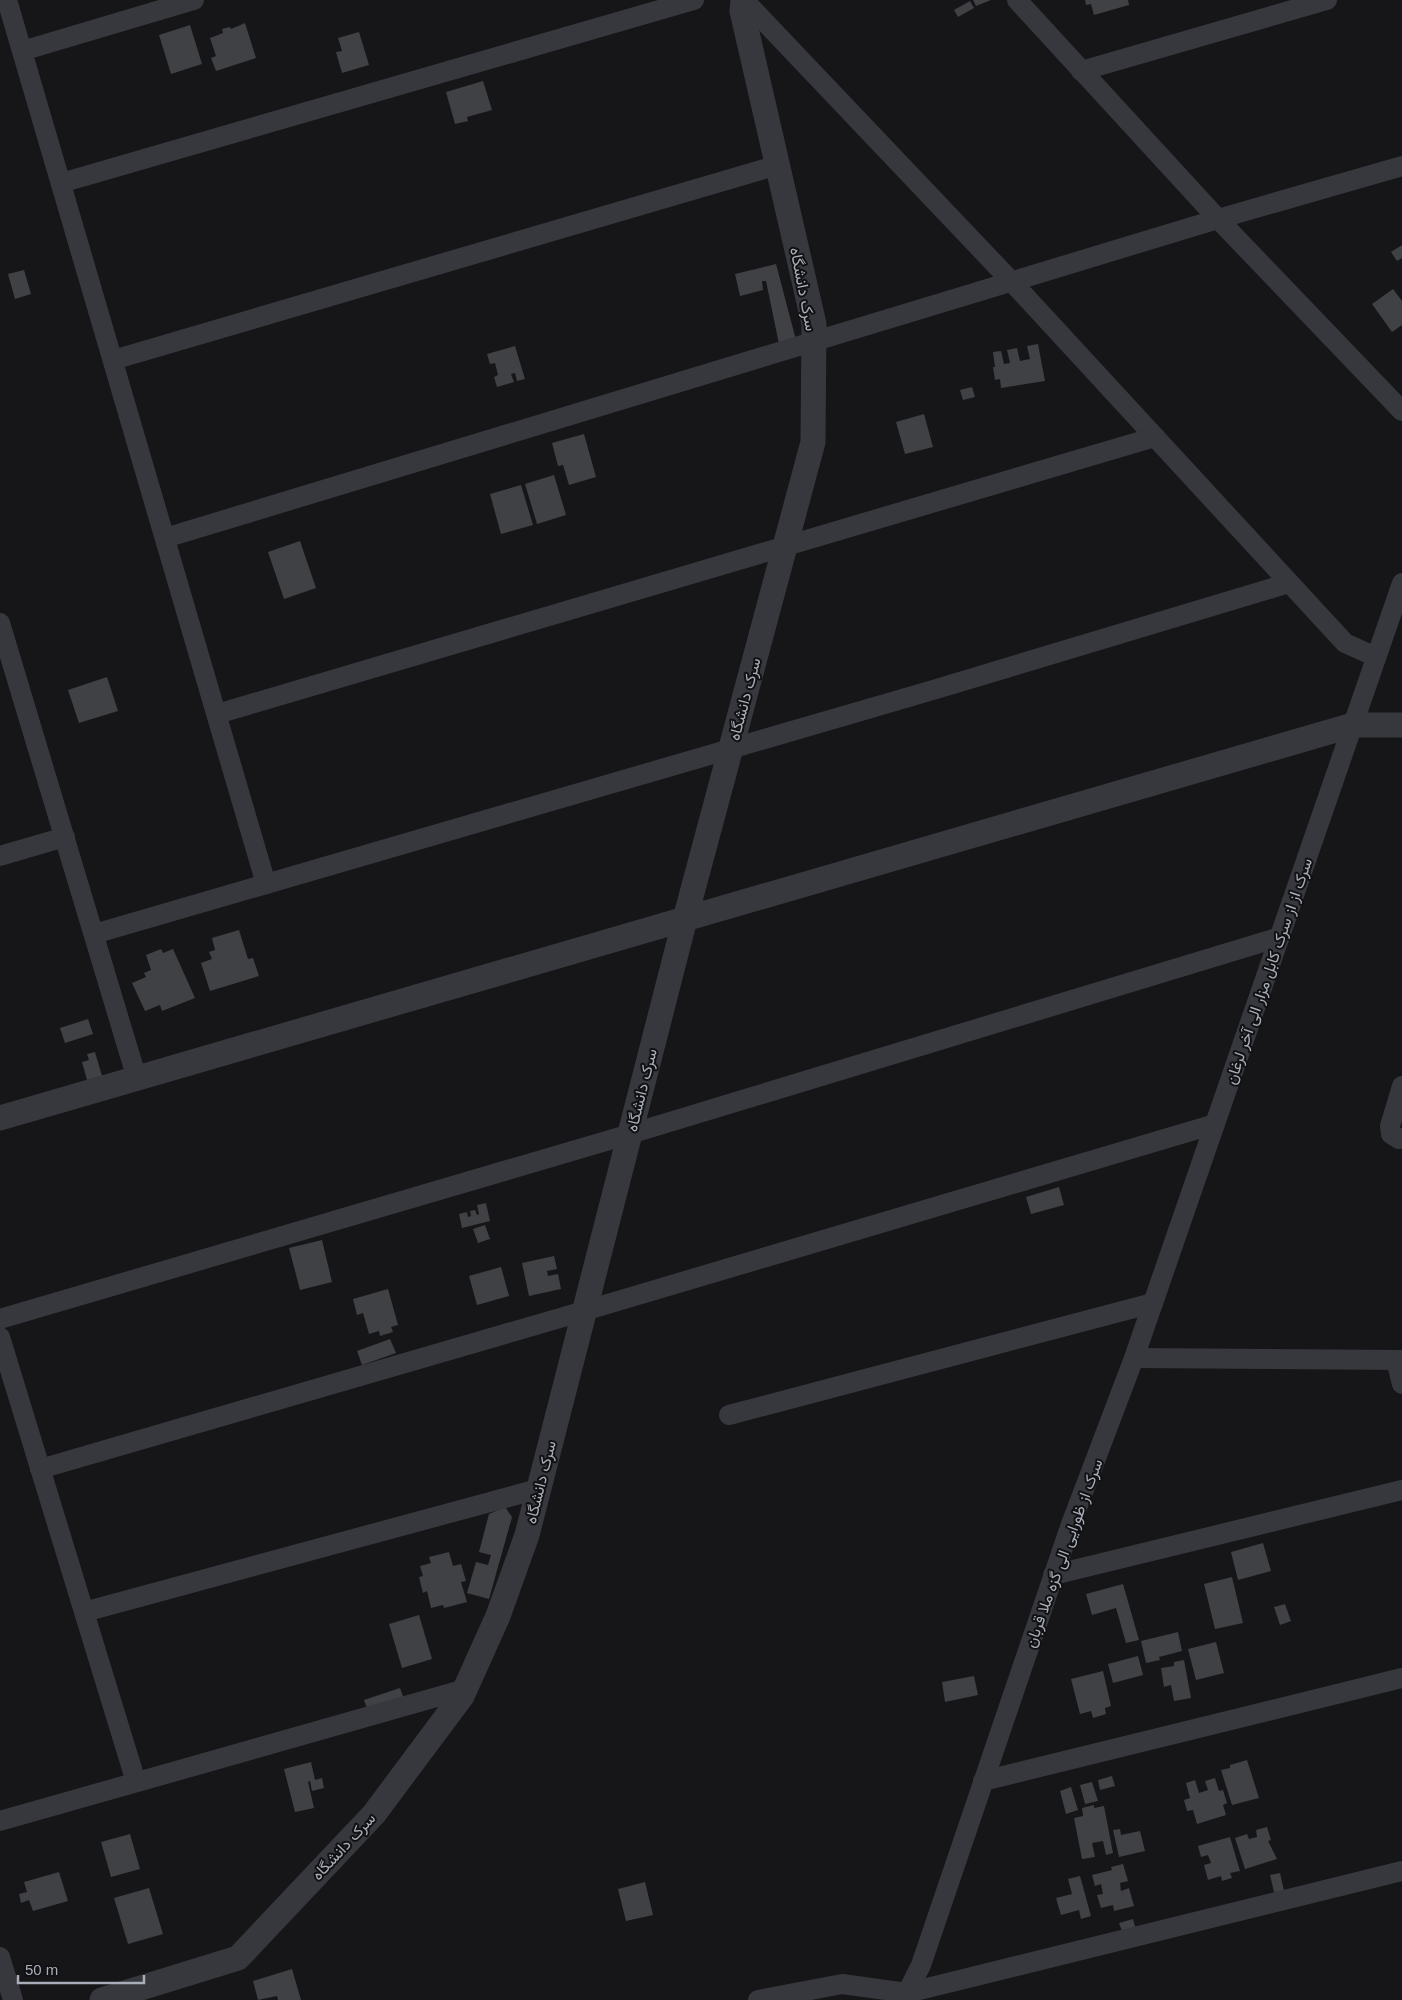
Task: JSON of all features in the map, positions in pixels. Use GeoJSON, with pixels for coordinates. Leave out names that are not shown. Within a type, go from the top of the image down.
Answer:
{"type":"FeatureCollection","features":[{"type":"Feature","properties":{"kind":"street"},"geometry":{"type":"LineString","coordinates":[[8,0],[266,884]]}},
{"type":"Feature","properties":{"kind":"street"},"geometry":{"type":"LineString","coordinates":[[22,51],[194,0]]}},
{"type":"Feature","properties":{"kind":"street"},"geometry":{"type":"LineString","coordinates":[[61,182],[694,0]]}},
{"type":"Feature","properties":{"kind":"street"},"geometry":{"type":"LineString","coordinates":[[744,0],[1012,282],[1345,643],[1376,657]]}},
{"type":"Feature","properties":{"kind":"street","name":"سرک دانشگاه"},"geometry":{"type":"LineString","coordinates":[[102,2000],[238,1958],[374,1814],[462,1696],[498,1616],[527,1535],[685,919],[813,442],[814,324],[742,11],[744,0]]}},
{"type":"Feature","properties":{"kind":"street"},"geometry":{"type":"LineString","coordinates":[[1017,0],[1218,219],[1402,412]]}},
{"type":"Feature","properties":{"kind":"street"},"geometry":{"type":"LineString","coordinates":[[1081,71],[1327,0]]}},
{"type":"Feature","properties":{"kind":"street"},"geometry":{"type":"LineString","coordinates":[[113,360],[778,165]]}},
{"type":"Feature","properties":{"kind":"street"},"geometry":{"type":"LineString","coordinates":[[165,538],[1218,219],[1402,166]]}},
{"type":"Feature","properties":{"kind":"street"},"geometry":{"type":"LineString","coordinates":[[217,714],[1155,437]]}},
{"type":"Feature","properties":{"kind":"street"},"geometry":{"type":"LineString","coordinates":[[94,934],[731,749],[1289,583]]}},
{"type":"Feature","properties":{"kind":"street","name":"سرک از از سرک کابل مزار الی آخر لرغان"},"geometry":{"type":"LineString","coordinates":[[1134,1358],[1402,583]]}},
{"type":"Feature","properties":{"kind":"street"},"geometry":{"type":"LineString","coordinates":[[0,623],[6,664],[64,837],[137,1079]]}},
{"type":"Feature","properties":{"kind":"street"},"geometry":{"type":"LineString","coordinates":[[0,1118],[1353,725],[1402,726]]}},
{"type":"Feature","properties":{"kind":"street"},"geometry":{"type":"LineString","coordinates":[[0,856],[64,837]]}},
{"type":"Feature","properties":{"kind":"street"},"geometry":{"type":"LineString","coordinates":[[0,1318],[630,1134],[1280,937]]}},
{"type":"Feature","properties":{"kind":"street"},"geometry":{"type":"LineString","coordinates":[[1402,1086],[1390,1126],[1391,1134],[1399,1139],[1402,1138]]}},
{"type":"Feature","properties":{"kind":"street"},"geometry":{"type":"LineString","coordinates":[[40,1470],[1215,1124]]}},
{"type":"Feature","properties":{"kind":"street"},"geometry":{"type":"LineString","coordinates":[[729,1415],[1153,1303]]}},
{"type":"Feature","properties":{"kind":"street"},"geometry":{"type":"LineString","coordinates":[[0,1337],[136,1782]]}},
{"type":"Feature","properties":{"kind":"street"},"geometry":{"type":"LineString","coordinates":[[1134,1358],[1399,1360],[1402,1384]]}},
{"type":"Feature","properties":{"kind":"street","name":"سرک از ظورایی الی گزه ملا قربان"},"geometry":{"type":"LineString","coordinates":[[908,1997],[921,1965],[1071,1524],[1134,1358]]}},
{"type":"Feature","properties":{"kind":"street"},"geometry":{"type":"LineString","coordinates":[[84,1612],[538,1489]]}},
{"type":"Feature","properties":{"kind":"street"},"geometry":{"type":"LineString","coordinates":[[1054,1575],[1402,1490]]}},
{"type":"Feature","properties":{"kind":"street"},"geometry":{"type":"LineString","coordinates":[[983,1781],[1402,1678]]}},
{"type":"Feature","properties":{"kind":"street"},"geometry":{"type":"LineString","coordinates":[[0,1821],[465,1689]]}},
{"type":"Feature","properties":{"kind":"street"},"geometry":{"type":"LineString","coordinates":[[758,2000],[842,1984],[908,1997],[1402,1871]]}},
{"type":"Feature","properties":{"kind":"street"},"geometry":{"type":"LineString","coordinates":[[0,1957],[13,2000]]}},
{"type":"Feature","properties":{"kind":"building"},"geometry":{"type":"Polygon","coordinates":[[[973,0],[991,0],[976,6],[973,0]]]}},
{"type":"Feature","properties":{"kind":"building"},"geometry":{"type":"Polygon","coordinates":[[[1085,0],[1128,0],[1129,5],[1094,15],[1091,4],[1086,5],[1085,0]]]}},
{"type":"Feature","properties":{"kind":"building"},"geometry":{"type":"Polygon","coordinates":[[[970,1],[974,8],[958,17],[954,10],[970,1]]]}},
{"type":"Feature","properties":{"kind":"building"},"geometry":{"type":"Polygon","coordinates":[[[245,23],[256,58],[216,71],[211,58],[216,56],[210,38],[223,33],[222,29],[230,27],[231,29],[245,23]]]}},
{"type":"Feature","properties":{"kind":"building"},"geometry":{"type":"Polygon","coordinates":[[[190,25],[202,64],[171,74],[159,35],[190,25]]]}},
{"type":"Feature","properties":{"kind":"building"},"geometry":{"type":"Polygon","coordinates":[[[359,32],[369,65],[342,73],[336,52],[342,51],[338,38],[359,32]]]}},
{"type":"Feature","properties":{"kind":"building"},"geometry":{"type":"Polygon","coordinates":[[[483,81],[492,110],[467,117],[468,121],[455,124],[446,92],[483,81]]]}},
{"type":"Feature","properties":{"kind":"building"},"geometry":{"type":"Polygon","coordinates":[[[1402,245],[1402,258],[1397,261],[1391,252],[1402,245]]]}},
{"type":"Feature","properties":{"kind":"building"},"geometry":{"type":"Polygon","coordinates":[[[776,264],[796,340],[779,344],[766,281],[762,281],[763,290],[740,296],[735,274],[776,264]]]}},
{"type":"Feature","properties":{"kind":"building"},"geometry":{"type":"Polygon","coordinates":[[[24,270],[31,294],[15,299],[8,274],[24,270]]]}},
{"type":"Feature","properties":{"kind":"building"},"geometry":{"type":"Polygon","coordinates":[[[1393,289],[1402,301],[1402,325],[1392,332],[1372,304],[1393,289]]]}},
{"type":"Feature","properties":{"kind":"building"},"geometry":{"type":"Polygon","coordinates":[[[1038,344],[1045,381],[1001,388],[1000,379],[995,380],[993,352],[1001,351],[1004,364],[1010,363],[1007,350],[1017,348],[1020,361],[1030,359],[1027,346],[1038,344]]]}},
{"type":"Feature","properties":{"kind":"building"},"geometry":{"type":"Polygon","coordinates":[[[515,346],[525,379],[517,381],[515,373],[511,374],[514,382],[497,387],[494,377],[498,375],[495,363],[490,364],[487,354],[515,346]]]}},
{"type":"Feature","properties":{"kind":"building"},"geometry":{"type":"Polygon","coordinates":[[[972,387],[975,397],[963,400],[960,390],[972,387]]]}},
{"type":"Feature","properties":{"kind":"building"},"geometry":{"type":"Polygon","coordinates":[[[924,414],[933,447],[905,454],[896,422],[924,414]]]}},
{"type":"Feature","properties":{"kind":"building"},"geometry":{"type":"Polygon","coordinates":[[[584,434],[596,477],[569,485],[563,465],[558,466],[552,443],[584,434]]]}},
{"type":"Feature","properties":{"kind":"building"},"geometry":{"type":"Polygon","coordinates":[[[554,475],[566,515],[537,524],[525,484],[554,475]]]}},
{"type":"Feature","properties":{"kind":"building"},"geometry":{"type":"Polygon","coordinates":[[[521,485],[533,525],[501,534],[490,494],[521,485]]]}},
{"type":"Feature","properties":{"kind":"building"},"geometry":{"type":"Polygon","coordinates":[[[300,541],[316,588],[284,599],[268,552],[300,541]]]}},
{"type":"Feature","properties":{"kind":"building"},"geometry":{"type":"Polygon","coordinates":[[[107,677],[118,711],[79,723],[68,690],[107,677]]]}},
{"type":"Feature","properties":{"kind":"building"},"geometry":{"type":"Polygon","coordinates":[[[239,930],[248,959],[253,958],[259,976],[210,991],[201,963],[212,959],[209,952],[215,950],[212,938],[239,930]]]}},
{"type":"Feature","properties":{"kind":"building"},"geometry":{"type":"Polygon","coordinates":[[[161,949],[163,953],[173,949],[195,998],[162,1011],[160,1005],[145,1011],[132,983],[146,977],[144,973],[151,970],[146,955],[161,949]]]}},
{"type":"Feature","properties":{"kind":"building"},"geometry":{"type":"Polygon","coordinates":[[[88,1019],[93,1034],[65,1043],[60,1028],[88,1019]]]}},
{"type":"Feature","properties":{"kind":"building"},"geometry":{"type":"Polygon","coordinates":[[[95,1052],[102,1076],[87,1080],[82,1062],[89,1060],[87,1054],[95,1052]]]}},
{"type":"Feature","properties":{"kind":"building"},"geometry":{"type":"Polygon","coordinates":[[[1059,1187],[1064,1205],[1031,1214],[1026,1197],[1059,1187]]]}},
{"type":"Feature","properties":{"kind":"building"},"geometry":{"type":"Polygon","coordinates":[[[486,1203],[490,1221],[462,1228],[459,1214],[467,1212],[468,1217],[471,1216],[470,1211],[475,1210],[477,1215],[479,1214],[477,1205],[486,1203]]]}},
{"type":"Feature","properties":{"kind":"building"},"geometry":{"type":"Polygon","coordinates":[[[485,1225],[490,1239],[478,1243],[473,1229],[485,1225]]]}},
{"type":"Feature","properties":{"kind":"building"},"geometry":{"type":"Polygon","coordinates":[[[322,1240],[332,1282],[300,1290],[289,1248],[322,1240]]]}},
{"type":"Feature","properties":{"kind":"building"},"geometry":{"type":"Polygon","coordinates":[[[554,1256],[557,1269],[547,1271],[548,1276],[558,1274],[561,1289],[529,1296],[522,1263],[554,1256]]]}},
{"type":"Feature","properties":{"kind":"building"},"geometry":{"type":"Polygon","coordinates":[[[501,1267],[509,1296],[477,1305],[469,1276],[501,1267]]]}},
{"type":"Feature","properties":{"kind":"building"},"geometry":{"type":"Polygon","coordinates":[[[388,1289],[398,1325],[391,1327],[393,1332],[380,1336],[379,1331],[369,1334],[363,1313],[357,1315],[353,1299],[388,1289]]]}},
{"type":"Feature","properties":{"kind":"building"},"geometry":{"type":"Polygon","coordinates":[[[390,1339],[396,1353],[362,1365],[357,1351],[390,1339]]]}},
{"type":"Feature","properties":{"kind":"building"},"geometry":{"type":"Polygon","coordinates":[[[505,1507],[512,1517],[489,1599],[467,1593],[476,1562],[488,1565],[491,1555],[479,1552],[489,1514],[505,1507]]]}},
{"type":"Feature","properties":{"kind":"building"},"geometry":{"type":"Polygon","coordinates":[[[1263,1543],[1271,1571],[1238,1580],[1231,1552],[1263,1543]]]}},
{"type":"Feature","properties":{"kind":"building"},"geometry":{"type":"Polygon","coordinates":[[[449,1552],[453,1566],[461,1564],[466,1581],[461,1582],[467,1602],[444,1608],[443,1605],[431,1608],[427,1591],[423,1593],[419,1577],[423,1576],[420,1566],[431,1563],[429,1557],[449,1552]]]}},
{"type":"Feature","properties":{"kind":"building"},"geometry":{"type":"Polygon","coordinates":[[[1232,1577],[1243,1623],[1215,1629],[1204,1584],[1232,1577]]]}},
{"type":"Feature","properties":{"kind":"building"},"geometry":{"type":"Polygon","coordinates":[[[1123,1584],[1139,1640],[1126,1643],[1116,1608],[1092,1615],[1086,1594],[1123,1584]]]}},
{"type":"Feature","properties":{"kind":"building"},"geometry":{"type":"Polygon","coordinates":[[[1285,1604],[1291,1621],[1280,1625],[1274,1607],[1285,1604]]]}},
{"type":"Feature","properties":{"kind":"building"},"geometry":{"type":"Polygon","coordinates":[[[419,1615],[432,1659],[402,1668],[389,1624],[419,1615]]]}},
{"type":"Feature","properties":{"kind":"building"},"geometry":{"type":"Polygon","coordinates":[[[1178,1632],[1182,1651],[1159,1657],[1160,1660],[1146,1663],[1141,1641],[1178,1632]]]}},
{"type":"Feature","properties":{"kind":"building"},"geometry":{"type":"Polygon","coordinates":[[[1216,1642],[1224,1673],[1196,1680],[1188,1649],[1216,1642]]]}},
{"type":"Feature","properties":{"kind":"building"},"geometry":{"type":"Polygon","coordinates":[[[1138,1656],[1143,1675],[1113,1683],[1108,1664],[1138,1656]]]}},
{"type":"Feature","properties":{"kind":"building"},"geometry":{"type":"Polygon","coordinates":[[[1184,1660],[1191,1698],[1174,1701],[1171,1685],[1164,1687],[1161,1668],[1174,1666],[1174,1662],[1184,1660]]]}},
{"type":"Feature","properties":{"kind":"building"},"geometry":{"type":"Polygon","coordinates":[[[1103,1671],[1111,1706],[1105,1708],[1106,1714],[1093,1718],[1091,1711],[1080,1714],[1071,1679],[1103,1671]]]}},
{"type":"Feature","properties":{"kind":"building"},"geometry":{"type":"Polygon","coordinates":[[[974,1676],[978,1695],[945,1702],[942,1682],[974,1676]]]}},
{"type":"Feature","properties":{"kind":"building"},"geometry":{"type":"Polygon","coordinates":[[[400,1688],[405,1702],[369,1714],[364,1700],[400,1688]]]}},
{"type":"Feature","properties":{"kind":"building"},"geometry":{"type":"Polygon","coordinates":[[[1247,1760],[1259,1798],[1232,1805],[1221,1770],[1247,1760]]]}},
{"type":"Feature","properties":{"kind":"building"},"geometry":{"type":"Polygon","coordinates":[[[311,1762],[315,1780],[322,1778],[324,1788],[312,1791],[310,1781],[308,1782],[314,1808],[295,1812],[284,1769],[311,1762]]]}},
{"type":"Feature","properties":{"kind":"building"},"geometry":{"type":"Polygon","coordinates":[[[1112,1776],[1115,1786],[1100,1790],[1098,1780],[1112,1776]]]}},
{"type":"Feature","properties":{"kind":"building"},"geometry":{"type":"Polygon","coordinates":[[[1215,1778],[1219,1791],[1223,1790],[1227,1803],[1223,1805],[1226,1815],[1197,1824],[1193,1810],[1187,1811],[1184,1800],[1190,1798],[1186,1783],[1195,1780],[1199,1793],[1208,1790],[1205,1781],[1215,1778]]]}},
{"type":"Feature","properties":{"kind":"building"},"geometry":{"type":"Polygon","coordinates":[[[1092,1782],[1098,1801],[1085,1804],[1080,1785],[1092,1782]]]}},
{"type":"Feature","properties":{"kind":"building"},"geometry":{"type":"Polygon","coordinates":[[[1071,1787],[1078,1810],[1066,1814],[1060,1791],[1071,1787]]]}},
{"type":"Feature","properties":{"kind":"building"},"geometry":{"type":"Polygon","coordinates":[[[1094,1805],[1094,1808],[1104,1806],[1113,1853],[1106,1855],[1103,1841],[1092,1843],[1095,1857],[1082,1859],[1074,1818],[1083,1816],[1082,1808],[1094,1805]]]}},
{"type":"Feature","properties":{"kind":"building"},"geometry":{"type":"Polygon","coordinates":[[[1267,1827],[1271,1840],[1268,1841],[1277,1859],[1245,1869],[1235,1838],[1247,1834],[1249,1839],[1257,1837],[1256,1830],[1267,1827]]]}},
{"type":"Feature","properties":{"kind":"building"},"geometry":{"type":"Polygon","coordinates":[[[1120,1829],[1121,1835],[1140,1831],[1145,1851],[1119,1857],[1113,1830],[1120,1829]]]}},
{"type":"Feature","properties":{"kind":"building"},"geometry":{"type":"Polygon","coordinates":[[[130,1834],[140,1869],[111,1877],[101,1842],[130,1834]]]}},
{"type":"Feature","properties":{"kind":"building"},"geometry":{"type":"Polygon","coordinates":[[[1230,1837],[1240,1871],[1230,1873],[1232,1878],[1222,1881],[1221,1876],[1208,1880],[1204,1865],[1211,1863],[1208,1855],[1201,1857],[1198,1846],[1230,1837]]]}},
{"type":"Feature","properties":{"kind":"building"},"geometry":{"type":"Polygon","coordinates":[[[1123,1864],[1128,1881],[1120,1883],[1121,1891],[1129,1888],[1134,1906],[1114,1911],[1113,1905],[1101,1908],[1097,1895],[1103,1894],[1101,1884],[1095,1886],[1092,1875],[1112,1870],[1111,1867],[1123,1864]]]}},
{"type":"Feature","properties":{"kind":"building"},"geometry":{"type":"Polygon","coordinates":[[[59,1872],[68,1901],[33,1911],[29,1900],[21,1903],[19,1894],[27,1892],[24,1882],[59,1872]]]}},
{"type":"Feature","properties":{"kind":"building"},"geometry":{"type":"Polygon","coordinates":[[[1280,1873],[1284,1891],[1274,1892],[1270,1875],[1280,1873]]]}},
{"type":"Feature","properties":{"kind":"building"},"geometry":{"type":"Polygon","coordinates":[[[1080,1876],[1091,1916],[1081,1919],[1079,1910],[1061,1915],[1056,1898],[1072,1894],[1068,1879],[1080,1876]]]}},
{"type":"Feature","properties":{"kind":"building"},"geometry":{"type":"Polygon","coordinates":[[[645,1882],[653,1915],[626,1921],[618,1889],[645,1882]]]}},
{"type":"Feature","properties":{"kind":"building"},"geometry":{"type":"Polygon","coordinates":[[[149,1888],[163,1934],[128,1944],[114,1898],[149,1888]]]}},
{"type":"Feature","properties":{"kind":"building"},"geometry":{"type":"Polygon","coordinates":[[[1133,1919],[1136,1930],[1123,1934],[1119,1923],[1133,1919]]]}},
{"type":"Feature","properties":{"kind":"building"},"geometry":{"type":"Polygon","coordinates":[[[292,1969],[301,2000],[278,2000],[277,1996],[258,2000],[253,1981],[292,1969]]]}}]}
